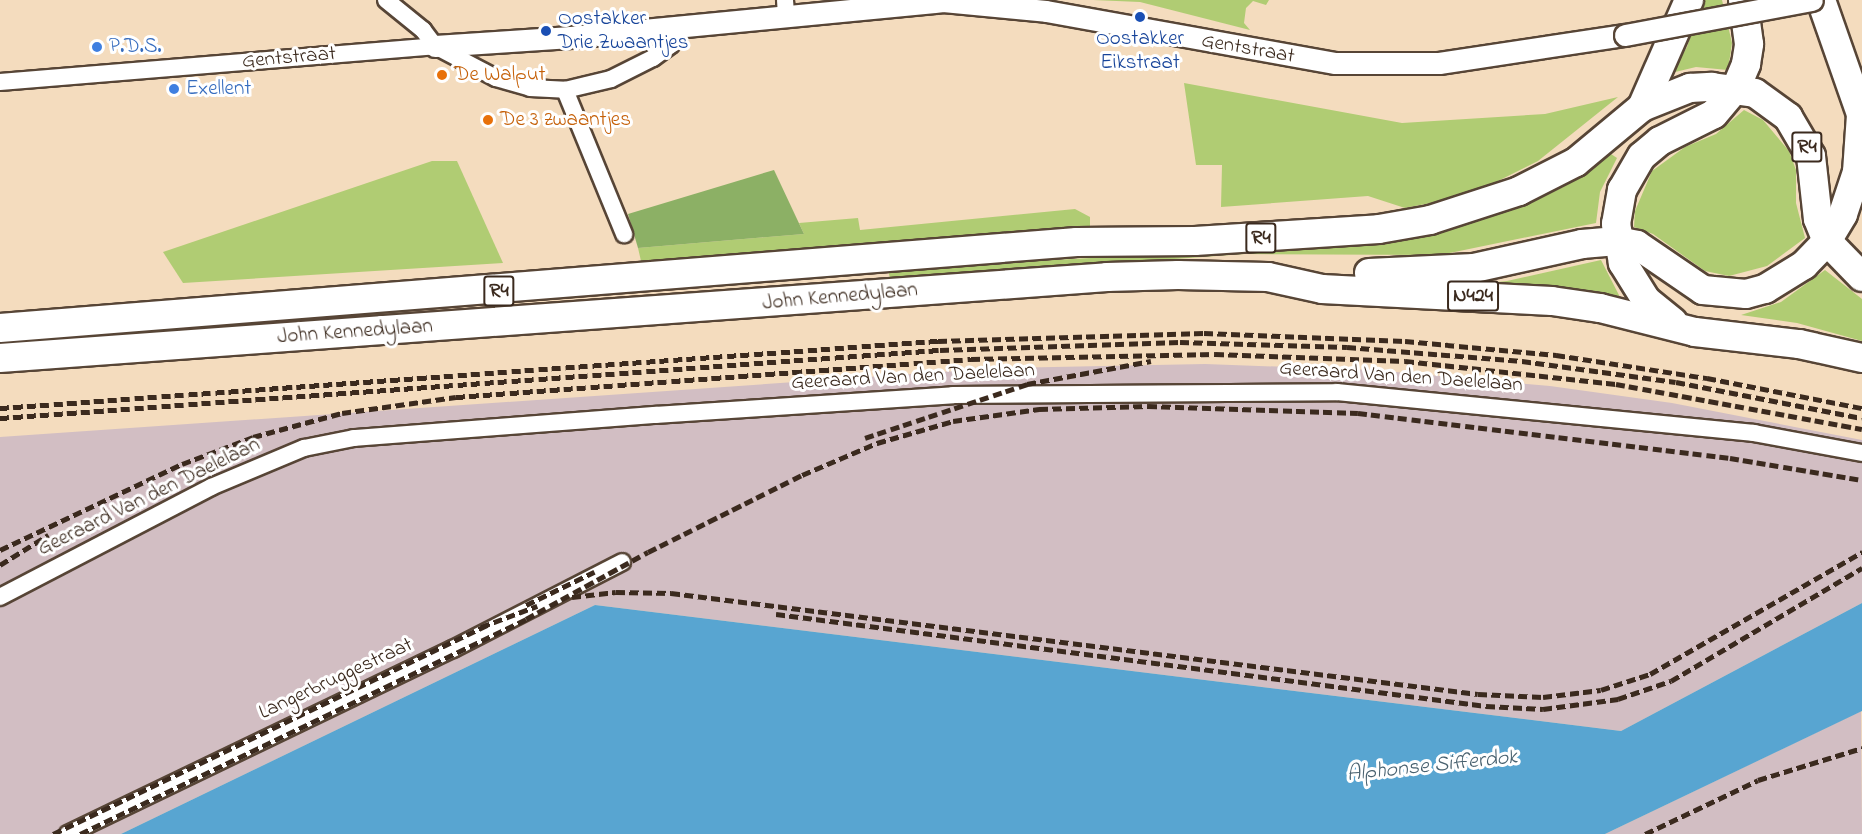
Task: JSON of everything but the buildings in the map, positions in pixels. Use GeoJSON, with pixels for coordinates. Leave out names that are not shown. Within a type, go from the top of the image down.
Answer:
{"type":"FeatureCollection","features":[{"type":"Feature","properties":{"kind":"highway","name":"John Kennedylaan"},"geometry":{"type":"LineString","coordinates":[[1642,107],[1689,0]]}},
{"type":"Feature","properties":{"kind":"highway","name":"John Kennedylaan"},"geometry":{"type":"LineString","coordinates":[[1677,325],[1646,300],[1632,282],[1617,241],[1618,210],[1629,173],[1660,141],[1714,114],[1737,88],[1746,64],[1749,44],[1743,0]]}},
{"type":"Feature","properties":{"kind":"highway","name":"R4"},"geometry":{"type":"LineString","coordinates":[[1268,277],[1325,272],[1429,273],[1617,241],[1637,245],[1703,290],[1730,294],[1765,289],[1785,279],[1827,241],[1843,214],[1857,172],[1862,116],[1821,0]]}},
{"type":"Feature","properties":{"kind":"highway","name":"John Kennedylaan"},"geometry":{"type":"LineString","coordinates":[[0,328],[1077,242],[1226,240],[1379,230],[1430,220],[1519,191],[1576,162],[1642,107],[1690,88],[1737,88],[1769,100],[1802,136],[1811,156],[1818,219],[1827,241],[1862,277]]}},
{"type":"Feature","properties":{"kind":"highway","name":"John Kennedylaan"},"geometry":{"type":"LineString","coordinates":[[0,358],[1107,277],[1268,277],[1322,290],[1552,301],[1677,325],[1706,334],[1799,344],[1862,358]]}},
{"type":"Feature","properties":{"kind":"street"},"geometry":{"type":"LineString","coordinates":[[386,0],[423,30],[435,46],[496,78],[530,88],[565,90],[611,79],[653,58],[671,45],[683,25]]}},
{"type":"Feature","properties":{"kind":"street","name":"Gentstraat"},"geometry":{"type":"LineString","coordinates":[[0,82],[683,25],[785,8],[943,1],[1047,6],[1335,63],[1439,63],[1625,35],[1812,0]]}},
{"type":"Feature","properties":{"kind":"street"},"geometry":{"type":"LineString","coordinates":[[565,90],[624,234]]}},
{"type":"Feature","properties":{"kind":"street","name":"Geeraard Van den Daelelaan"},"geometry":{"type":"LineString","coordinates":[[0,597],[211,487],[304,448],[354,438],[953,395],[1336,392],[1754,433],[1862,453]]}},
{"type":"Feature","properties":{"kind":"street","name":"Langerbruggestraat"},"geometry":{"type":"LineString","coordinates":[[68,834],[453,649],[622,562]]}},
{"type":"Feature","properties":{"kind":"shaded area"},"geometry":{"type":"Polygon","coordinates":[[[1205,364],[1374,370],[1550,386],[1672,403],[1862,440],[1862,603],[1621,731],[595,605],[121,834],[0,834],[0,437],[998,368],[1205,364]]]}},
{"type":"Feature","properties":{"kind":"shaded area"},"geometry":{"type":"Polygon","coordinates":[[[1861,711],[1862,834],[1605,834],[1861,711]]]}},
{"type":"Feature","properties":{"kind":"green space"},"geometry":{"type":"Polygon","coordinates":[[[1093,0],[1269,0],[1266,5],[1253,1],[1246,8],[1244,23],[1250,30],[1140,2],[1093,0]]]}},
{"type":"Feature","properties":{"kind":"green space"},"geometry":{"type":"Polygon","coordinates":[[[1702,0],[1722,0],[1732,43],[1728,70],[1696,67],[1671,73],[1687,47],[1702,0]]]}},
{"type":"Feature","properties":{"kind":"green space"},"geometry":{"type":"Polygon","coordinates":[[[1184,83],[1402,123],[1545,114],[1618,97],[1538,161],[1484,188],[1441,201],[1405,208],[1368,196],[1221,207],[1222,165],[1196,165],[1184,83]]]}},
{"type":"Feature","properties":{"kind":"green space"},"geometry":{"type":"Polygon","coordinates":[[[1744,110],[1763,120],[1789,151],[1796,170],[1796,203],[1805,238],[1767,266],[1729,276],[1705,271],[1653,234],[1634,227],[1635,211],[1652,171],[1685,147],[1716,134],[1744,110]]]}},
{"type":"Feature","properties":{"kind":"green space"},"geometry":{"type":"Polygon","coordinates":[[[1611,154],[1617,158],[1600,192],[1596,223],[1440,255],[1245,254],[890,279],[888,269],[1387,242],[1431,236],[1530,203],[1563,187],[1611,154]]]}},
{"type":"Feature","properties":{"kind":"green space"},"geometry":{"type":"Polygon","coordinates":[[[432,161],[457,161],[503,263],[183,283],[163,252],[432,161]]]}},
{"type":"Feature","properties":{"kind":"green space"},"geometry":{"type":"Polygon","coordinates":[[[774,170],[804,234],[638,248],[628,214],[774,170]]]}},
{"type":"Feature","properties":{"kind":"green space"},"geometry":{"type":"Polygon","coordinates":[[[1075,209],[1090,217],[1090,233],[641,261],[638,248],[804,234],[799,223],[858,218],[860,230],[1075,209]]]}},
{"type":"Feature","properties":{"kind":"green space"},"geometry":{"type":"Polygon","coordinates":[[[1601,260],[1622,301],[1479,284],[1507,281],[1601,260]]]}},
{"type":"Feature","properties":{"kind":"green space"},"geometry":{"type":"Polygon","coordinates":[[[1825,270],[1862,299],[1862,341],[1797,323],[1741,315],[1781,302],[1825,270]]]}},
{"type":"Feature","properties":{"kind":"water","name":"Alphonse Sifferdok"},"geometry":{"type":"Polygon","coordinates":[[[1862,603],[1862,711],[1605,834],[121,834],[595,605],[1621,731],[1862,603]]]}},
{"type":"Feature","properties":{"kind":"railway"},"geometry":{"type":"LineString","coordinates":[[0,408],[938,341],[1204,333],[1405,341],[1556,355],[1707,378],[1862,408]]}},
{"type":"Feature","properties":{"kind":"railway"},"geometry":{"type":"LineString","coordinates":[[0,418],[940,350],[1180,342],[1347,347],[1522,361],[1676,382],[1862,418]]}},
{"type":"Feature","properties":{"kind":"railway"},"geometry":{"type":"LineString","coordinates":[[0,550],[182,464],[253,437],[342,413],[456,397],[971,359],[1215,354],[1405,361],[1616,384],[1862,429]]}},
{"type":"Feature","properties":{"kind":"railway"},"geometry":{"type":"LineString","coordinates":[[865,438],[1027,384],[1151,361]]}},
{"type":"Feature","properties":{"kind":"railway"},"geometry":{"type":"LineString","coordinates":[[80,834],[526,619],[648,552],[802,475],[877,443],[953,421],[1039,409],[1148,406],[1358,413],[1730,458],[1862,480]]}},
{"type":"Feature","properties":{"kind":"railway"},"geometry":{"type":"LineString","coordinates":[[0,565],[48,535]]}},
{"type":"Feature","properties":{"kind":"railway"},"geometry":{"type":"LineString","coordinates":[[572,597],[616,592],[671,593],[1478,694],[1543,697],[1601,690],[1650,674],[1862,552]]}},
{"type":"Feature","properties":{"kind":"railway"},"geometry":{"type":"LineString","coordinates":[[776,614],[1486,706],[1543,709],[1618,699],[1671,681],[1862,568]]}},
{"type":"Feature","properties":{"kind":"railway"},"geometry":{"type":"LineString","coordinates":[[526,605],[594,572]]}},
{"type":"Feature","properties":{"kind":"railway"},"geometry":{"type":"LineString","coordinates":[[481,627],[537,606]]}},
{"type":"Feature","properties":{"kind":"railway"},"geometry":{"type":"LineString","coordinates":[[53,834],[489,624]]}},
{"type":"Feature","properties":{"kind":"railway"},"geometry":{"type":"LineString","coordinates":[[1645,834],[1758,780],[1862,748]]}},
{"type":"Feature","properties":{"kind":"place","name":"Oostakker Eikstraat"},"geometry":{"type":"Point","coordinates":[1140,17]}},
{"type":"Feature","properties":{"kind":"place","name":"Oostakker Drie Zwaantjes"},"geometry":{"type":"Point","coordinates":[546,31]}},
{"type":"Feature","properties":{"kind":"place","name":"P.D.S."},"geometry":{"type":"Point","coordinates":[97,47]}},
{"type":"Feature","properties":{"kind":"place","name":"De Walput"},"geometry":{"type":"Point","coordinates":[442,75]}},
{"type":"Feature","properties":{"kind":"place","name":"Exellent"},"geometry":{"type":"Point","coordinates":[174,89]}},
{"type":"Feature","properties":{"kind":"place","name":"De 3 zwaantjes"},"geometry":{"type":"Point","coordinates":[488,120]}}]}
